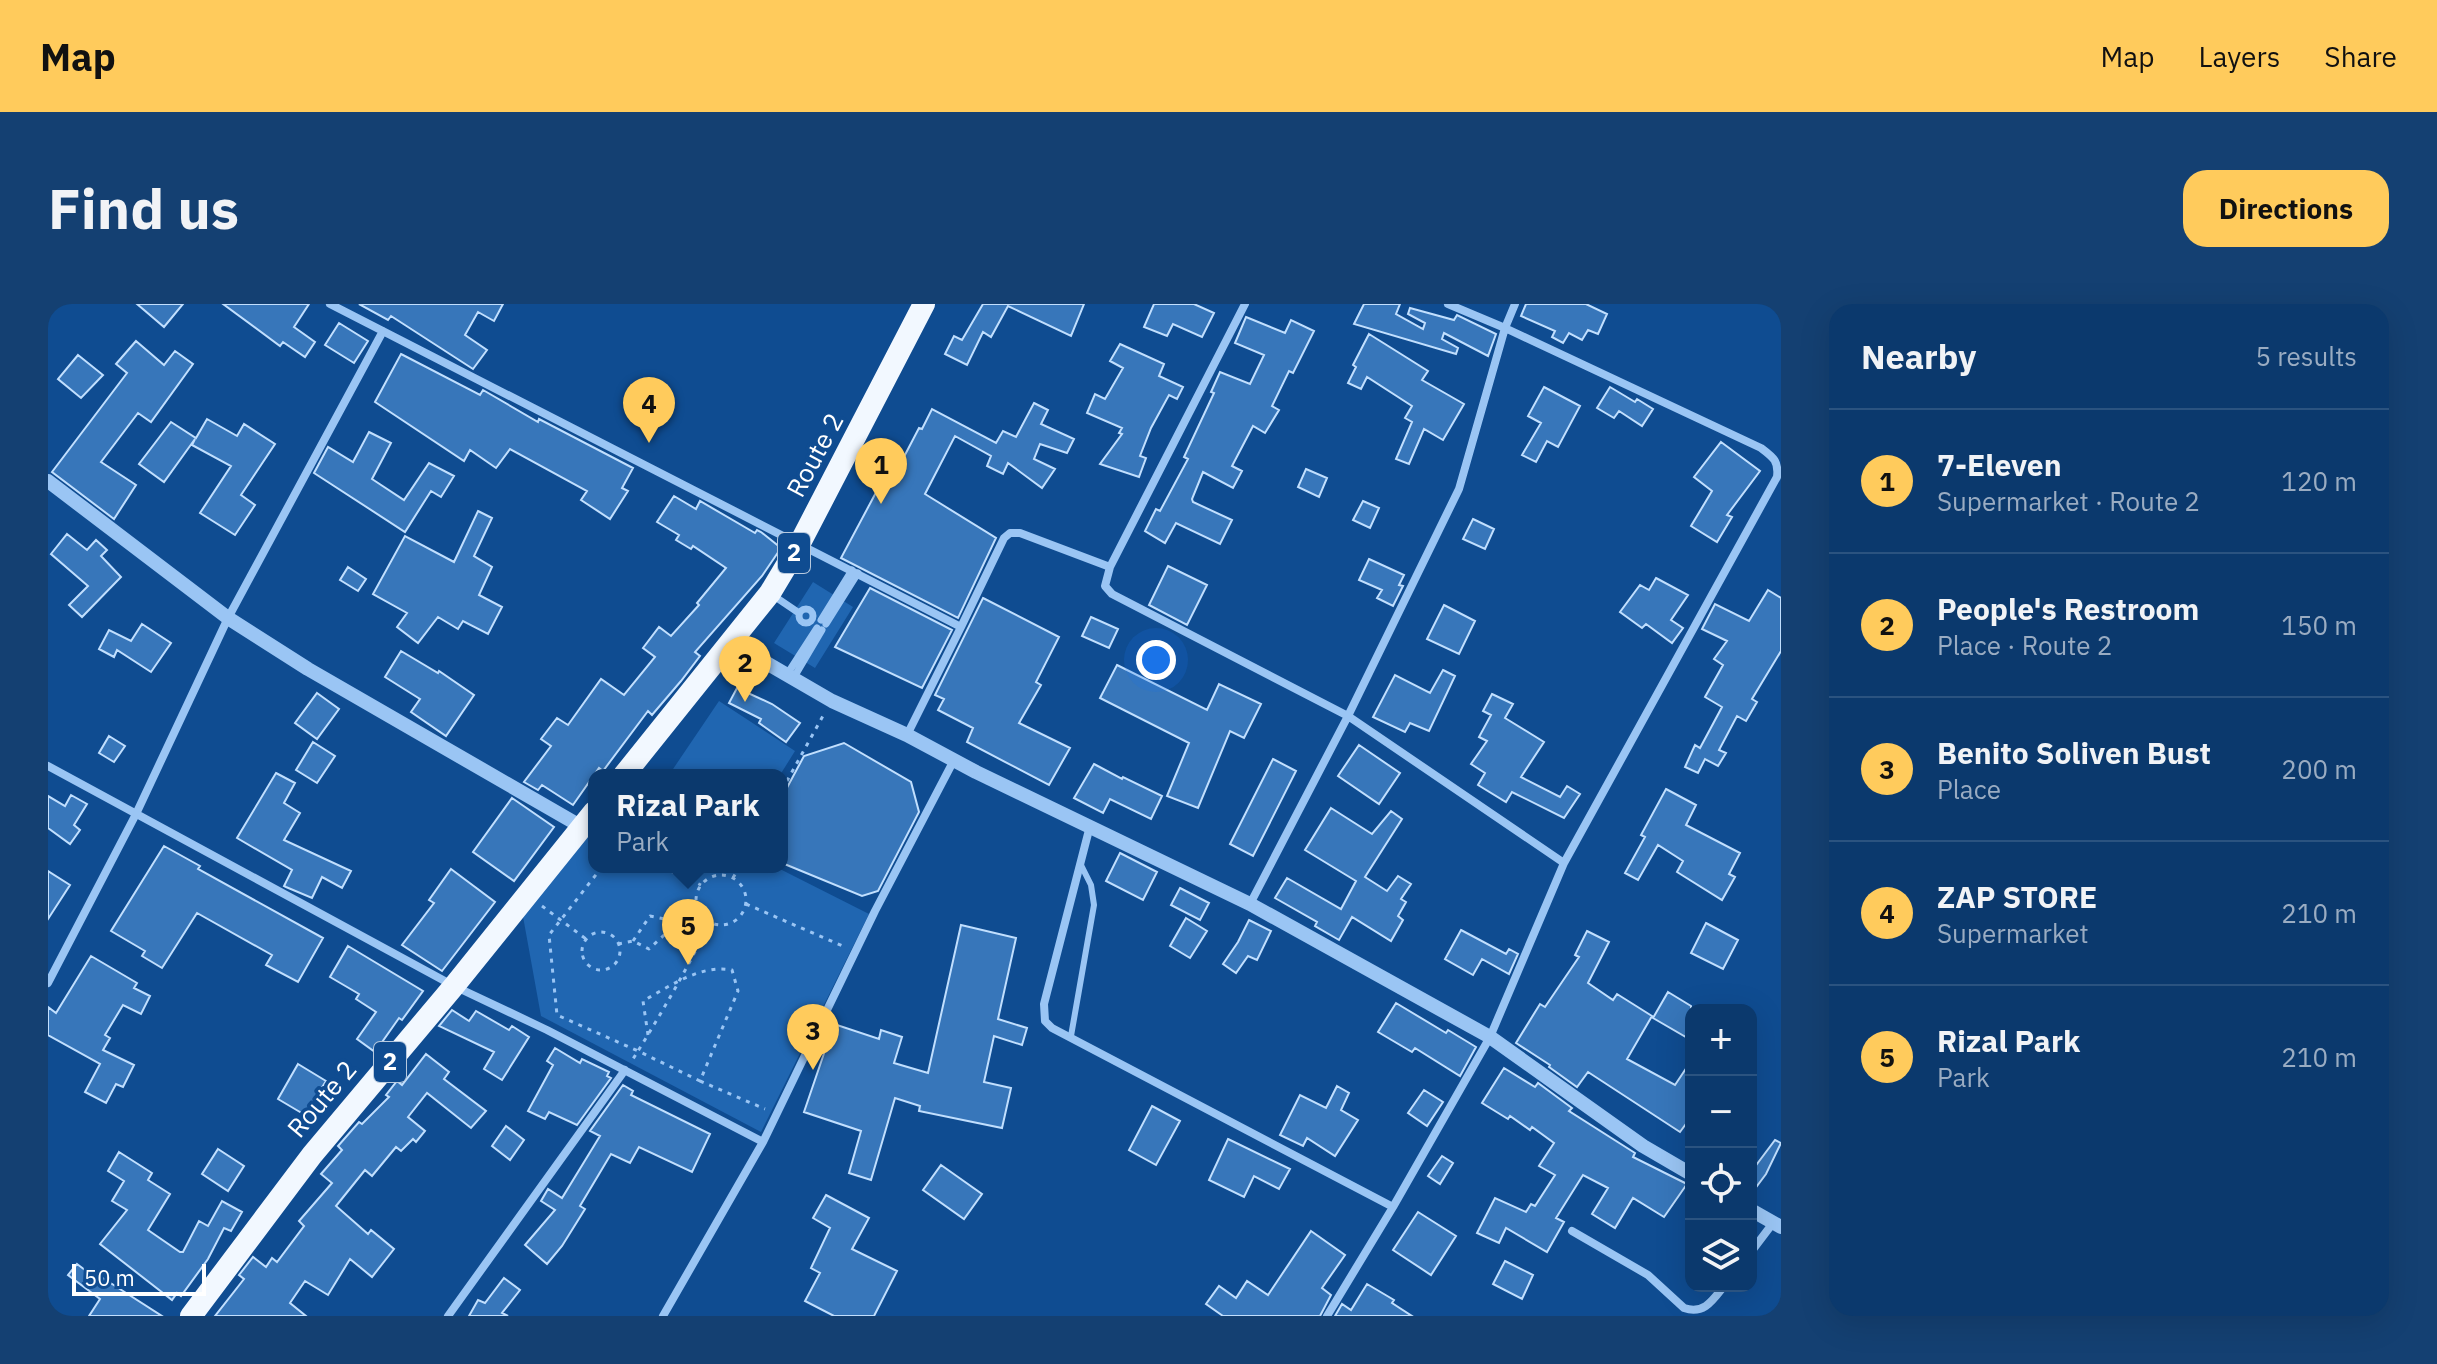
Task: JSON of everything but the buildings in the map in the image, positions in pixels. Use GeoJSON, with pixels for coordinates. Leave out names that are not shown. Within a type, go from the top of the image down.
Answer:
{"type":"FeatureCollection","features":[{"type":"Feature","properties":{"kind":"highway","name":"Route 2"},"geometry":{"type":"LineString","coordinates":[[629,769],[770,593],[800,543],[924,304]]}},
{"type":"Feature","properties":{"kind":"highway","name":"Route 2"},"geometry":{"type":"LineString","coordinates":[[191,1316],[312,1155],[588,820]]}},
{"type":"Feature","properties":{"kind":"street"},"geometry":{"type":"LineString","coordinates":[[330,304],[961,627]]}},
{"type":"Feature","properties":{"kind":"street"},"geometry":{"type":"LineString","coordinates":[[1245,304],[1110,567],[1105,581],[1112,594],[1348,716],[1564,863]]}},
{"type":"Feature","properties":{"kind":"street"},"geometry":{"type":"LineString","coordinates":[[1327,1316],[1490,1037],[1564,863],[1777,477],[1775,458],[1761,448],[1448,304]]}},
{"type":"Feature","properties":{"kind":"street"},"geometry":{"type":"LineString","coordinates":[[1250,904],[1348,716],[1459,489],[1505,328],[1515,304]]}},
{"type":"Feature","properties":{"kind":"street"},"geometry":{"type":"LineString","coordinates":[[48,983],[136,814],[228,618],[383,331]]}},
{"type":"Feature","properties":{"kind":"street"},"geometry":{"type":"LineString","coordinates":[[48,481],[228,618],[308,669],[588,820]]}},
{"type":"Feature","properties":{"kind":"street"},"geometry":{"type":"LineString","coordinates":[[907,735],[1004,538],[1010,533],[1020,533],[1110,567]]}},
{"type":"Feature","properties":{"kind":"street"},"geometry":{"type":"LineString","coordinates":[[790,678],[819,624],[855,572]]}},
{"type":"Feature","properties":{"kind":"street"},"geometry":{"type":"LineString","coordinates":[[770,593],[799,613],[809,610],[819,624]]}},
{"type":"Feature","properties":{"kind":"street"},"geometry":{"type":"LineString","coordinates":[[732,643],[832,701],[1250,904],[1490,1037],[1643,1146],[1685,1170]]}},
{"type":"Feature","properties":{"kind":"street"},"geometry":{"type":"LineString","coordinates":[[663,1316],[763,1142],[875,911],[954,760]]}},
{"type":"Feature","properties":{"kind":"street"},"geometry":{"type":"LineString","coordinates":[[48,766],[454,986],[763,1142]]}},
{"type":"Feature","properties":{"kind":"street"},"geometry":{"type":"LineString","coordinates":[[1091,825],[1043,1015],[1052,1028],[1393,1207]]}},
{"type":"Feature","properties":{"kind":"street"},"geometry":{"type":"LineString","coordinates":[[448,1316],[625,1070]]}},
{"type":"Feature","properties":{"kind":"street"},"geometry":{"type":"LineString","coordinates":[[1757,1213],[1777,1225],[1757,1246]]}},
{"type":"Feature","properties":{"kind":"street"},"geometry":{"type":"LineString","coordinates":[[1572,1231],[1648,1275],[1690,1311],[1701,1310],[1719,1292]]}},
{"type":"Feature","properties":{"kind":"lane"},"geometry":{"type":"LineString","coordinates":[[1071,1036],[1094,905],[1091,885],[1081,865]]}},
{"type":"Feature","properties":{"kind":"path"},"geometry":{"type":"LineString","coordinates":[[788,779],[832,701]]}},
{"type":"Feature","properties":{"kind":"path"},"geometry":{"type":"LineString","coordinates":[[597,873],[549,935],[557,1015],[765,1110]]}},
{"type":"Feature","properties":{"kind":"path"},"geometry":{"type":"LineString","coordinates":[[675,873],[701,885]]}},
{"type":"Feature","properties":{"kind":"path"},"geometry":{"type":"LineString","coordinates":[[732,878],[735,873]]}},
{"type":"Feature","properties":{"kind":"path"},"geometry":{"type":"LineString","coordinates":[[716,876],[732,878],[743,889],[746,904],[743,912],[732,922],[717,925],[698,910],[697,893],[701,885],[716,876]]}},
{"type":"Feature","properties":{"kind":"path"},"geometry":{"type":"LineString","coordinates":[[527,896],[586,939]]}},
{"type":"Feature","properties":{"kind":"path"},"geometry":{"type":"LineString","coordinates":[[746,904],[848,948]]}},
{"type":"Feature","properties":{"kind":"path"},"geometry":{"type":"LineString","coordinates":[[618,944],[633,941],[649,949],[698,910]]}},
{"type":"Feature","properties":{"kind":"path"},"geometry":{"type":"LineString","coordinates":[[633,941],[650,916],[680,922]]}},
{"type":"Feature","properties":{"kind":"path"},"geometry":{"type":"LineString","coordinates":[[625,1070],[681,981],[710,922]]}},
{"type":"Feature","properties":{"kind":"path"},"geometry":{"type":"LineString","coordinates":[[604,933],[610,934],[618,944],[617,962],[601,970],[586,962],[582,951],[586,939],[604,933]]}},
{"type":"Feature","properties":{"kind":"path"},"geometry":{"type":"LineString","coordinates":[[648,1035],[643,1001],[717,967],[732,970],[738,991],[700,1081]]}},
{"type":"Feature","properties":{"kind":"shaded area"},"geometry":{"type":"Polygon","coordinates":[[[813,582],[853,607],[815,668],[774,643],[813,582]]]}},
{"type":"Feature","properties":{"kind":"shaded area"},"geometry":{"type":"Polygon","coordinates":[[[719,701],[795,751],[784,769],[673,769],[719,701]]]}},
{"type":"Feature","properties":{"kind":"shaded area"},"geometry":{"type":"Polygon","coordinates":[[[588,831],[588,873],[788,873],[869,914],[761,1132],[541,1016],[522,911],[588,831]]]}},
{"type":"Feature","properties":{"kind":"place","name":"ZAP STORE"},"geometry":{"type":"Point","coordinates":[649,443]}},
{"type":"Feature","properties":{"kind":"place","name":"7-Eleven"},"geometry":{"type":"Point","coordinates":[881,504]}},
{"type":"Feature","properties":{"kind":"place","name":"People's Restroom"},"geometry":{"type":"Point","coordinates":[745,702]}},
{"type":"Feature","properties":{"kind":"place","name":"Rizal Park"},"geometry":{"type":"Point","coordinates":[688,965]}},
{"type":"Feature","properties":{"kind":"place","name":"Benito Soliven Bust"},"geometry":{"type":"Point","coordinates":[813,1070]}}]}
